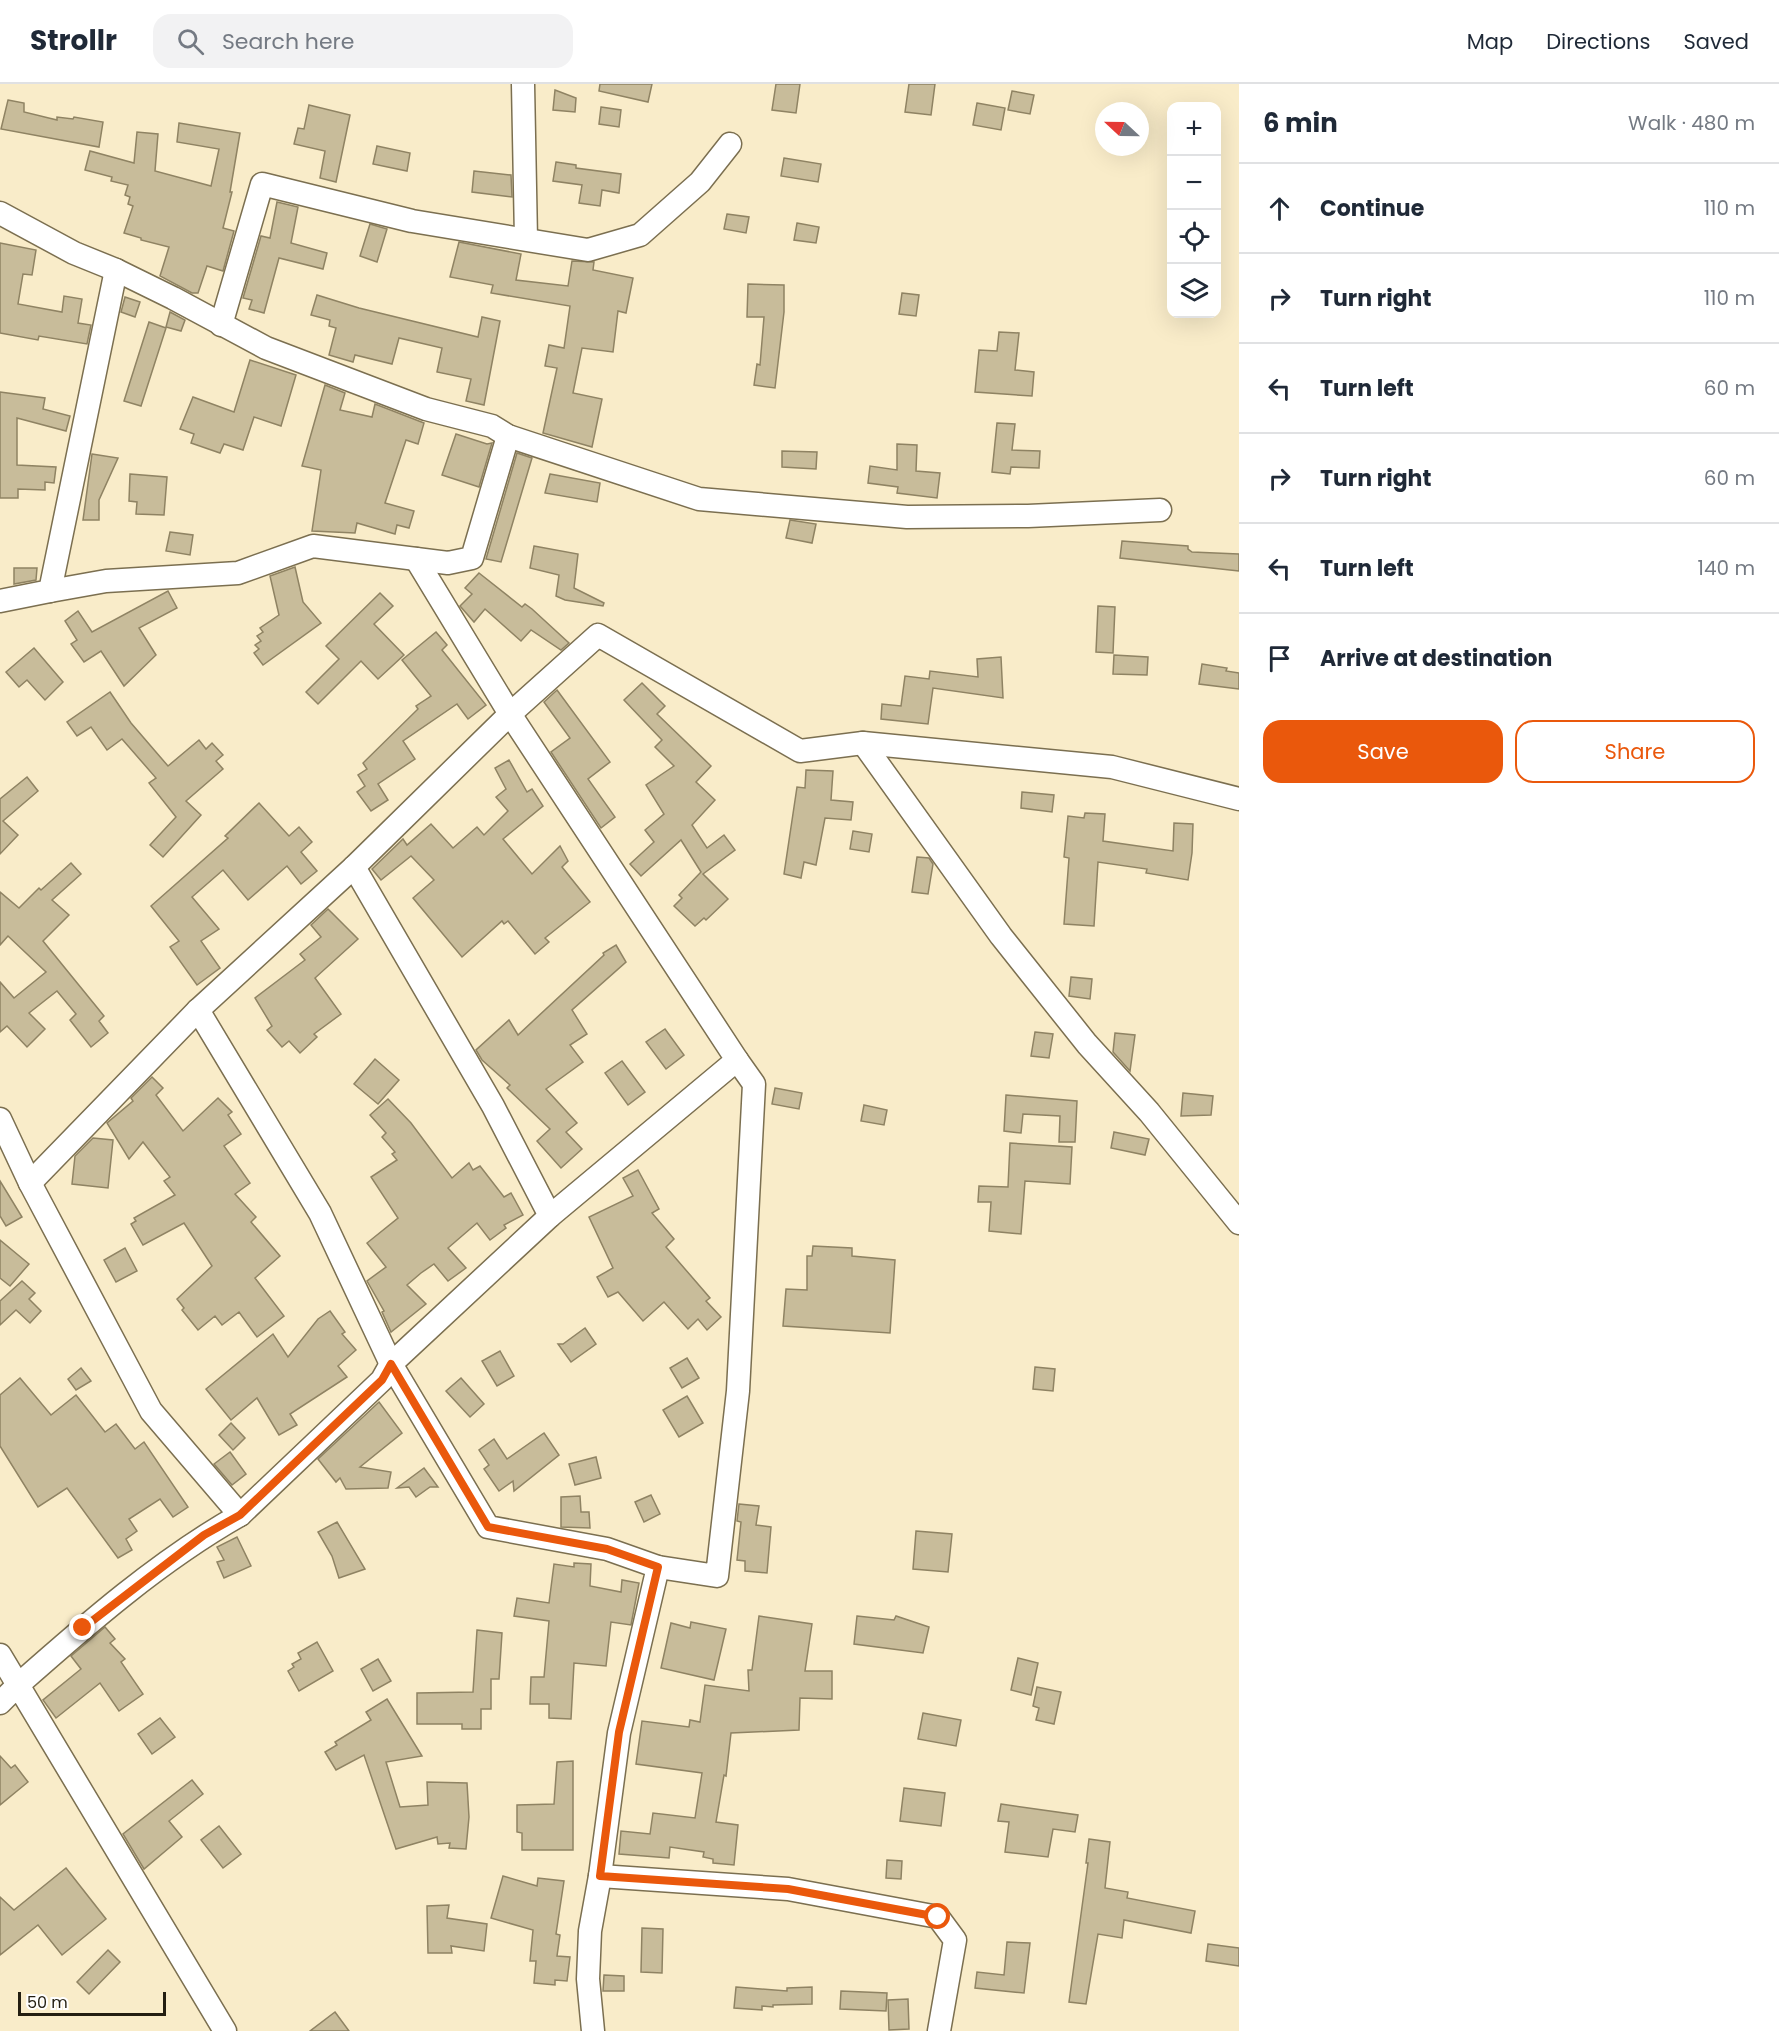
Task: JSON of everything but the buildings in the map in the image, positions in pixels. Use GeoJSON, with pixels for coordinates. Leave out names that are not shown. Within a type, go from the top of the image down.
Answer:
{"type":"FeatureCollection","features":[{"type":"Feature","properties":{"kind":"street"},"geometry":{"type":"LineString","coordinates":[[523,84],[526,239]]}},
{"type":"Feature","properties":{"kind":"street"},"geometry":{"type":"LineString","coordinates":[[221,325],[262,184],[412,221],[588,250],[640,235],[700,182],[730,144]]}},
{"type":"Feature","properties":{"kind":"street"},"geometry":{"type":"LineString","coordinates":[[0,213],[74,253],[116,270],[266,348],[426,409],[492,426],[507,436],[699,499],[907,517],[1028,516],[1160,510]]}},
{"type":"Feature","properties":{"kind":"street"},"geometry":{"type":"LineString","coordinates":[[50,591],[116,270]]}},
{"type":"Feature","properties":{"kind":"street"},"geometry":{"type":"LineString","coordinates":[[0,601],[106,581],[238,573],[313,546],[448,562],[472,558],[507,436]]}},
{"type":"Feature","properties":{"kind":"street"},"geometry":{"type":"LineString","coordinates":[[198,1010],[320,1213],[391,1364],[488,1527],[607,1549],[658,1567],[717,1576],[738,1390],[754,1084],[510,714],[416,559]]}},
{"type":"Feature","properties":{"kind":"street"},"geometry":{"type":"LineString","coordinates":[[30,1183],[198,1010],[354,867],[510,714],[598,635],[800,751],[863,743],[1112,767],[1239,799]]}},
{"type":"Feature","properties":{"kind":"street"},"geometry":{"type":"LineString","coordinates":[[863,743],[1008,945],[1087,1044],[1149,1112],[1239,1223]]}},
{"type":"Feature","properties":{"kind":"street"},"geometry":{"type":"LineString","coordinates":[[354,867],[494,1106],[550,1216]]}},
{"type":"Feature","properties":{"kind":"street"},"geometry":{"type":"LineString","coordinates":[[0,1703],[92,1620],[204,1535],[240,1515],[382,1380],[391,1364],[550,1216],[737,1060]]}},
{"type":"Feature","properties":{"kind":"street"},"geometry":{"type":"LineString","coordinates":[[0,1119],[30,1183],[151,1411],[240,1515]]}},
{"type":"Feature","properties":{"kind":"street"},"geometry":{"type":"LineString","coordinates":[[592,2031],[588,1979],[590,1931],[600,1876],[619,1732],[658,1567]]}},
{"type":"Feature","properties":{"kind":"street"},"geometry":{"type":"LineString","coordinates":[[0,1655],[225,2031]]}},
{"type":"Feature","properties":{"kind":"street"},"geometry":{"type":"LineString","coordinates":[[600,1876],[788,1889],[938,1917],[954,1940],[939,2031]]}},
{"type":"Feature","properties":{"kind":"route"},"geometry":{"type":"LineString","coordinates":[[83,1628],[204,1535],[240,1515],[382,1380],[391,1364],[488,1527],[607,1549],[658,1567],[619,1732],[600,1876],[788,1889],[938,1917]]}}]}
